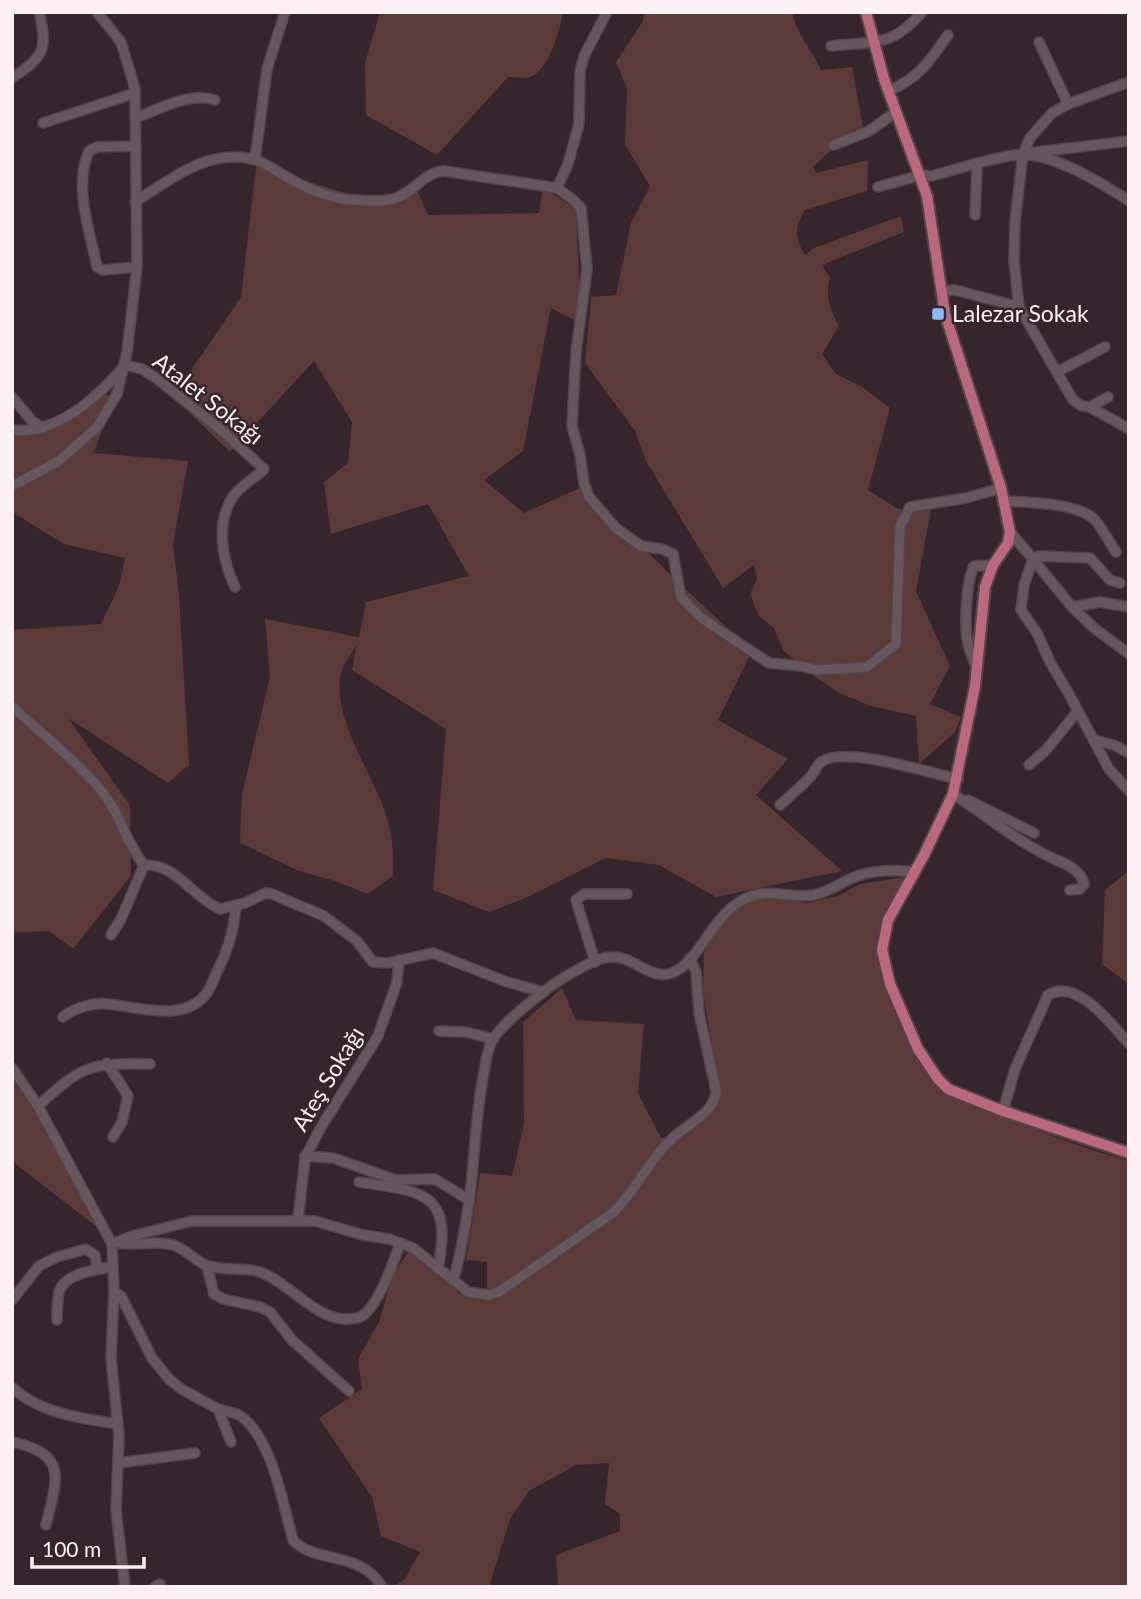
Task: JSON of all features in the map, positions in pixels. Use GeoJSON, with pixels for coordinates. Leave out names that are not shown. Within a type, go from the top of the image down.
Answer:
{"type":"FeatureCollection","features":[{"type":"Feature","properties":{"kind":"main road"},"geometry":{"type":"LineString","coordinates":[[866,12],[889,91],[920,175],[930,213],[945,314],[1001,488],[1010,533],[1008,543],[993,565],[981,607],[976,668],[958,779],[915,872],[888,920],[882,950],[890,984],[918,1049],[948,1089],[1003,1111],[1129,1153]]}},
{"type":"Feature","properties":{"kind":"street"},"geometry":{"type":"LineString","coordinates":[[12,78],[41,54],[45,36],[39,12]]}},
{"type":"Feature","properties":{"kind":"street"},"geometry":{"type":"LineString","coordinates":[[12,486],[59,461],[97,427],[117,394],[125,365],[136,267],[135,93],[121,42],[97,12]]}},
{"type":"Feature","properties":{"kind":"street"},"geometry":{"type":"LineString","coordinates":[[255,160],[267,69],[285,12]]}},
{"type":"Feature","properties":{"kind":"street"},"geometry":{"type":"LineString","coordinates":[[557,188],[568,164],[579,124],[580,72],[584,56],[607,12]]}},
{"type":"Feature","properties":{"kind":"street"},"geometry":{"type":"LineString","coordinates":[[831,46],[875,43],[893,38],[911,26],[922,12]]}},
{"type":"Feature","properties":{"kind":"street"},"geometry":{"type":"LineString","coordinates":[[889,91],[911,81],[922,71],[948,35]]}},
{"type":"Feature","properties":{"kind":"street"},"geometry":{"type":"LineString","coordinates":[[1039,42],[1068,104]]}},
{"type":"Feature","properties":{"kind":"street"},"geometry":{"type":"LineString","coordinates":[[1129,82],[1068,104],[1049,116],[1030,138],[1023,154],[1015,220],[1014,261],[1019,307],[1073,400],[1129,429]]}},
{"type":"Feature","properties":{"kind":"street"},"geometry":{"type":"LineString","coordinates":[[43,123],[135,93]]}},
{"type":"Feature","properties":{"kind":"street"},"geometry":{"type":"LineString","coordinates":[[135,118],[187,100],[206,97],[215,100]]}},
{"type":"Feature","properties":{"kind":"street"},"geometry":{"type":"LineString","coordinates":[[834,145],[869,131],[896,112]]}},
{"type":"Feature","properties":{"kind":"street"},"geometry":{"type":"LineString","coordinates":[[878,187],[920,175],[931,176],[1023,154],[1129,141]]}},
{"type":"Feature","properties":{"kind":"street"},"geometry":{"type":"LineString","coordinates":[[136,146],[97,147],[89,151],[84,170],[83,199],[97,267],[103,270],[136,267]]}},
{"type":"Feature","properties":{"kind":"street"},"geometry":{"type":"LineString","coordinates":[[1023,154],[1075,170],[1129,201]]}},
{"type":"Feature","properties":{"kind":"street"},"geometry":{"type":"LineString","coordinates":[[135,202],[185,170],[202,162],[227,158],[255,160],[326,195],[351,200],[396,198],[435,171],[557,188],[572,198],[581,208],[587,269],[576,352],[572,426],[589,498],[616,528],[641,546],[662,549],[673,554],[681,597],[700,617],[736,640],[759,659],[769,663],[817,670],[867,667],[896,643],[900,526],[906,511],[910,507],[966,498],[1001,488]]}},
{"type":"Feature","properties":{"kind":"street"},"geometry":{"type":"LineString","coordinates":[[975,215],[977,164]]}},
{"type":"Feature","properties":{"kind":"street"},"geometry":{"type":"LineString","coordinates":[[941,291],[971,293],[1019,307]]}},
{"type":"Feature","properties":{"kind":"street"},"geometry":{"type":"LineString","coordinates":[[1057,372],[1105,347]]}},
{"type":"Feature","properties":{"kind":"street","name":"Atalet Sokağı"},"geometry":{"type":"LineString","coordinates":[[12,429],[27,431],[52,425],[90,400],[108,385],[125,365],[142,369],[156,378],[220,429],[264,469],[235,494],[225,521],[223,559],[235,587]]}},
{"type":"Feature","properties":{"kind":"street"},"geometry":{"type":"LineString","coordinates":[[12,397],[33,421],[43,428]]}},
{"type":"Feature","properties":{"kind":"street"},"geometry":{"type":"LineString","coordinates":[[1090,407],[1108,397]]}},
{"type":"Feature","properties":{"kind":"street"},"geometry":{"type":"LineString","coordinates":[[1004,501],[1072,508],[1093,517],[1116,552]]}},
{"type":"Feature","properties":{"kind":"street"},"geometry":{"type":"LineString","coordinates":[[1010,533],[1072,607],[1094,628],[1129,654]]}},
{"type":"Feature","properties":{"kind":"street"},"geometry":{"type":"LineString","coordinates":[[1120,583],[1110,580],[1090,558],[1039,556],[1033,559],[1024,585],[1021,610],[1037,633],[1109,769],[1129,791]]}},
{"type":"Feature","properties":{"kind":"street"},"geometry":{"type":"LineString","coordinates":[[976,668],[968,642],[967,614],[971,573],[974,566],[993,565]]}},
{"type":"Feature","properties":{"kind":"street"},"geometry":{"type":"LineString","coordinates":[[1072,607],[1100,602],[1129,607]]}},
{"type":"Feature","properties":{"kind":"street"},"geometry":{"type":"LineString","coordinates":[[12,706],[83,772],[109,802],[130,846],[144,865],[161,867],[176,876],[210,905],[220,909],[236,907],[258,896],[272,894],[324,916],[357,941],[373,962],[388,963],[433,953],[507,982],[544,992]]}},
{"type":"Feature","properties":{"kind":"street"},"geometry":{"type":"LineString","coordinates":[[1029,765],[1045,751],[1078,711]]}},
{"type":"Feature","properties":{"kind":"street"},"geometry":{"type":"LineString","coordinates":[[1094,740],[1114,745],[1129,753]]}},
{"type":"Feature","properties":{"kind":"street"},"geometry":{"type":"LineString","coordinates":[[780,805],[821,762],[838,755],[892,763],[958,779]]}},
{"type":"Feature","properties":{"kind":"street"},"geometry":{"type":"LineString","coordinates":[[953,794],[1034,833]]}},
{"type":"Feature","properties":{"kind":"street"},"geometry":{"type":"LineString","coordinates":[[953,794],[1027,846],[1078,872],[1084,884],[1080,889],[1070,890]]}},
{"type":"Feature","properties":{"kind":"street"},"geometry":{"type":"LineString","coordinates":[[111,935],[121,919],[144,865]]}},
{"type":"Feature","properties":{"kind":"street"},"geometry":{"type":"LineString","coordinates":[[453,1281],[462,1248],[469,1200],[479,1094],[489,1049],[493,1039],[505,1026],[544,992],[576,970],[595,962],[614,956],[663,974],[678,970],[720,919],[751,896],[770,892],[814,895],[860,875],[915,872]]}},
{"type":"Feature","properties":{"kind":"street"},"geometry":{"type":"LineString","coordinates":[[595,962],[576,900],[584,894],[626,894]]}},
{"type":"Feature","properties":{"kind":"street"},"geometry":{"type":"LineString","coordinates":[[62,1017],[74,1008],[107,1004],[155,1011],[175,1011],[189,1006],[206,995],[224,960],[236,907]]}},
{"type":"Feature","properties":{"kind":"street"},"geometry":{"type":"LineString","coordinates":[[115,1243],[192,1221],[315,1221],[412,1248],[468,1292],[479,1295],[499,1292],[614,1212],[631,1194],[660,1150],[711,1107],[716,1090],[699,1013],[696,972],[690,958]]}},
{"type":"Feature","properties":{"kind":"street","name":"Ateş Sokağı"},"geometry":{"type":"LineString","coordinates":[[298,1220],[306,1156],[321,1126],[378,1036],[397,982],[399,960]]}},
{"type":"Feature","properties":{"kind":"street"},"geometry":{"type":"LineString","coordinates":[[1003,1111],[1015,1069],[1048,995],[1053,992],[1066,992],[1096,1006],[1129,1044]]}},
{"type":"Feature","properties":{"kind":"street"},"geometry":{"type":"LineString","coordinates":[[439,1031],[466,1032],[493,1039]]}},
{"type":"Feature","properties":{"kind":"street"},"geometry":{"type":"LineString","coordinates":[[107,1063],[128,1096],[122,1122],[113,1137]]}},
{"type":"Feature","properties":{"kind":"street"},"geometry":{"type":"LineString","coordinates":[[38,1105],[73,1074],[107,1063],[150,1064]]}},
{"type":"Feature","properties":{"kind":"street"},"geometry":{"type":"LineString","coordinates":[[12,1068],[16,1080],[38,1105],[115,1243],[111,1358],[118,1424],[116,1510],[125,1587]]}},
{"type":"Feature","properties":{"kind":"street"},"geometry":{"type":"LineString","coordinates":[[306,1156],[334,1158],[396,1180],[435,1179],[469,1200]]}},
{"type":"Feature","properties":{"kind":"street"},"geometry":{"type":"LineString","coordinates":[[359,1182],[411,1190],[433,1205],[438,1211],[444,1240],[439,1269]]}},
{"type":"Feature","properties":{"kind":"street"},"geometry":{"type":"LineString","coordinates":[[115,1243],[155,1242],[174,1245],[191,1253],[207,1266],[245,1268],[264,1274],[284,1284],[324,1315],[345,1321],[361,1316],[369,1309],[382,1288],[400,1244]]}},
{"type":"Feature","properties":{"kind":"street"},"geometry":{"type":"LineString","coordinates":[[12,1300],[33,1271],[44,1262],[57,1257],[90,1250],[97,1269]]}},
{"type":"Feature","properties":{"kind":"street"},"geometry":{"type":"LineString","coordinates":[[207,1266],[214,1294],[270,1312],[292,1340],[349,1391]]}},
{"type":"Feature","properties":{"kind":"street"},"geometry":{"type":"LineString","coordinates":[[57,1320],[62,1286],[77,1276],[113,1267]]}},
{"type":"Feature","properties":{"kind":"street"},"geometry":{"type":"LineString","coordinates":[[114,1292],[121,1296],[152,1358],[169,1379],[181,1389],[218,1409],[238,1415],[253,1429],[266,1448],[293,1540],[299,1547],[342,1558],[362,1567],[382,1587]]}},
{"type":"Feature","properties":{"kind":"street"},"geometry":{"type":"LineString","coordinates":[[12,1387],[34,1404],[118,1424]]}},
{"type":"Feature","properties":{"kind":"street"},"geometry":{"type":"LineString","coordinates":[[218,1409],[231,1441]]}},
{"type":"Feature","properties":{"kind":"street"},"geometry":{"type":"LineString","coordinates":[[12,1443],[42,1451],[50,1458],[54,1468],[53,1495],[46,1525]]}},
{"type":"Feature","properties":{"kind":"street"},"geometry":{"type":"LineString","coordinates":[[118,1463],[195,1453]]}},
{"type":"Feature","properties":{"kind":"shaded area"},"geometry":{"type":"Polygon","coordinates":[[[380,12],[563,12],[548,58],[537,73],[530,77],[508,77],[437,155],[366,115],[365,63],[380,12]]]}},
{"type":"Feature","properties":{"kind":"shaded area"},"geometry":{"type":"Polygon","coordinates":[[[644,12],[792,12],[797,28],[821,70],[852,67],[865,137],[829,152],[813,167],[816,173],[868,160],[867,191],[805,210],[797,233],[805,255],[814,248],[901,216],[904,232],[822,265],[830,278],[829,303],[839,326],[822,354],[836,374],[862,387],[890,408],[868,490],[898,509],[931,510],[916,591],[950,666],[930,704],[961,717],[955,732],[919,764],[916,716],[871,706],[839,693],[783,650],[774,628],[759,616],[750,594],[757,579],[754,565],[723,588],[646,461],[635,431],[585,363],[591,297],[616,295],[631,223],[650,186],[625,145],[627,88],[616,62],[643,21],[644,12]]]}},
{"type":"Feature","properties":{"kind":"shaded area"},"geometry":{"type":"Polygon","coordinates":[[[256,166],[346,193],[392,201],[416,188],[428,215],[539,213],[543,188],[576,209],[581,323],[551,308],[523,451],[484,480],[524,513],[582,487],[752,651],[718,720],[788,759],[756,795],[842,871],[716,897],[659,865],[606,858],[523,899],[489,912],[433,890],[446,729],[352,670],[357,644],[344,665],[340,678],[342,710],[386,815],[392,840],[393,876],[368,894],[299,871],[240,843],[242,794],[270,677],[265,619],[359,637],[366,602],[469,576],[428,504],[331,534],[324,482],[348,463],[352,422],[314,361],[230,452],[173,397],[241,297],[256,166]]]}},
{"type":"Feature","properties":{"kind":"shaded area"},"geometry":{"type":"Polygon","coordinates":[[[104,393],[110,397],[94,453],[188,461],[173,544],[179,594],[189,765],[168,783],[68,718],[130,805],[131,876],[73,949],[49,931],[12,933],[12,630],[101,624],[119,586],[125,558],[64,544],[12,512],[12,430],[41,433],[104,393]]]}},
{"type":"Feature","properties":{"kind":"shaded area"},"geometry":{"type":"Polygon","coordinates":[[[1129,871],[1129,984],[1102,964],[1105,890],[1129,871]]]}},
{"type":"Feature","properties":{"kind":"shaded area"},"geometry":{"type":"Polygon","coordinates":[[[905,877],[881,929],[877,947],[878,961],[900,1023],[933,1081],[952,1095],[1073,1143],[1129,1161],[1129,1587],[558,1587],[556,1555],[620,1531],[620,1514],[605,1504],[609,1463],[576,1465],[529,1491],[510,1519],[489,1587],[393,1587],[405,1579],[420,1552],[381,1536],[372,1497],[319,1418],[362,1389],[358,1359],[379,1322],[393,1274],[412,1247],[461,1295],[487,1296],[487,1262],[466,1260],[480,1173],[512,1176],[524,1123],[523,1022],[562,988],[576,1020],[644,1024],[638,1093],[661,1138],[682,1132],[720,1093],[703,991],[704,947],[741,903],[765,895],[806,903],[838,896],[860,884],[905,877]]]}},
{"type":"Feature","properties":{"kind":"shaded area"},"geometry":{"type":"Polygon","coordinates":[[[12,1077],[109,1226],[103,1232],[12,1161],[12,1077]]]}},
{"type":"Feature","properties":{"kind":"place","name":"Lalezar Sokak"},"geometry":{"type":"Point","coordinates":[938,314]}}]}
